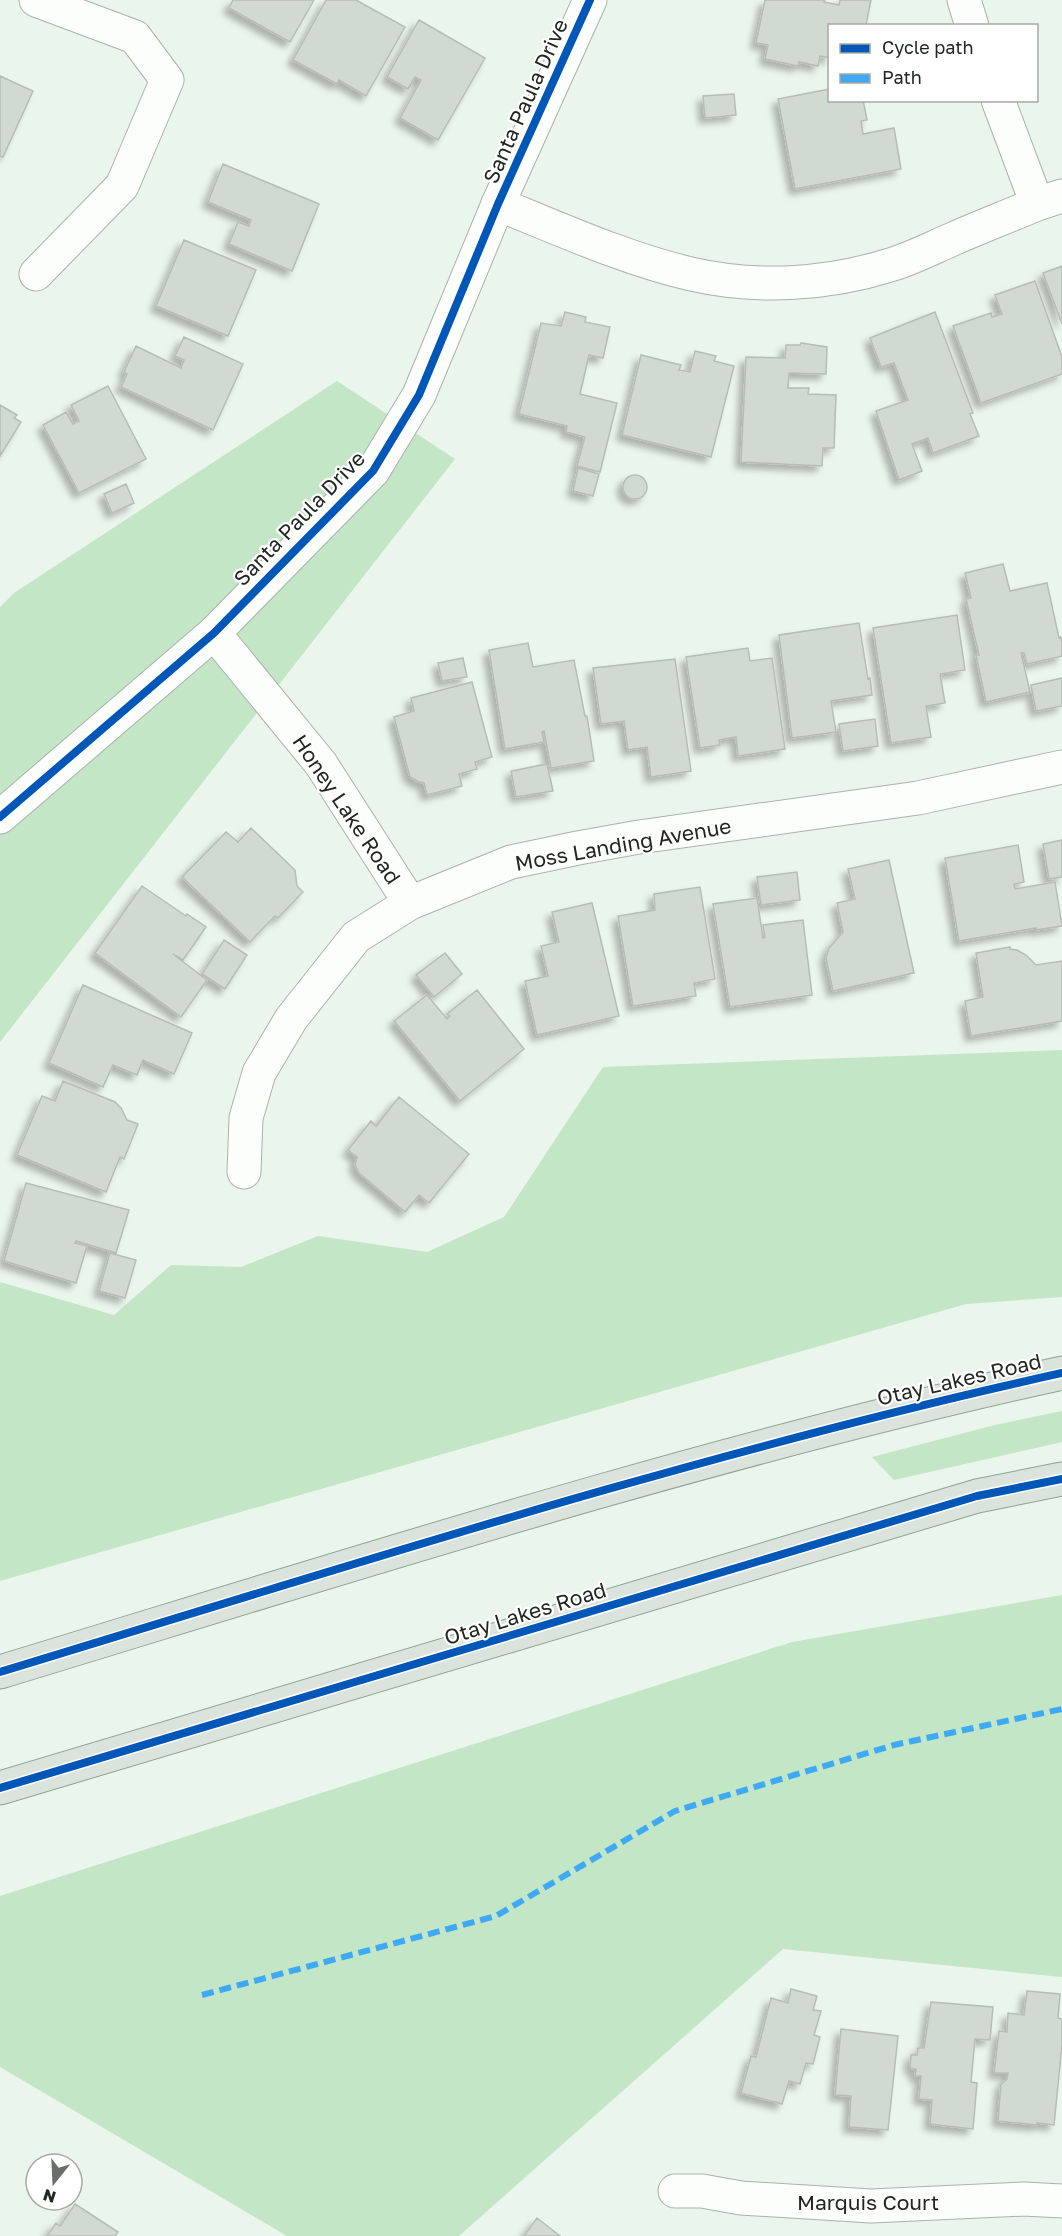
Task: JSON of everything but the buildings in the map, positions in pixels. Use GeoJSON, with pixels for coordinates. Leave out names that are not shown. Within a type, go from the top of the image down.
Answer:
{"type":"FeatureCollection","features":[{"type":"Feature","properties":{"kind":"main road","name":"Otay Lakes Road"},"geometry":{"type":"LineString","coordinates":[[0,1672],[574,1497],[952,1397],[1062,1373]]}},
{"type":"Feature","properties":{"kind":"main road","name":"Otay Lakes Road"},"geometry":{"type":"LineString","coordinates":[[0,1788],[966,1500],[1062,1479]]}},
{"type":"Feature","properties":{"kind":"street"},"geometry":{"type":"LineString","coordinates":[[36,0],[135,37],[167,80],[122,186],[36,274]]}},
{"type":"Feature","properties":{"kind":"street","name":"Santa Paula Drive"},"geometry":{"type":"LineString","coordinates":[[0,817],[214,633],[374,471],[419,395],[498,204],[590,0]]}},
{"type":"Feature","properties":{"kind":"street"},"geometry":{"type":"LineString","coordinates":[[964,0],[971,24]]}},
{"type":"Feature","properties":{"kind":"street"},"geometry":{"type":"LineString","coordinates":[[498,204],[571,233],[692,274],[734,281],[776,283],[817,281],[857,274],[890,265],[1049,200],[999,102]]}},
{"type":"Feature","properties":{"kind":"street","name":"Honey Lake Road"},"geometry":{"type":"LineString","coordinates":[[214,633],[321,764],[410,903]]}},
{"type":"Feature","properties":{"kind":"street","name":"Moss Landing Avenue"},"geometry":{"type":"LineString","coordinates":[[244,1172],[246,1118],[259,1073],[291,1019],[356,937],[410,903],[511,862],[578,848],[639,837],[918,798],[1062,767]]}},
{"type":"Feature","properties":{"kind":"street","name":"Marquis Court"},"geometry":{"type":"LineString","coordinates":[[675,2191],[702,2191],[751,2199],[871,2206],[1024,2199],[1062,2201]]}},
{"type":"Feature","properties":{"kind":"green space"},"geometry":{"type":"Polygon","coordinates":[[[337,381],[455,459],[0,1042],[0,607],[14,593],[337,381]]]}},
{"type":"Feature","properties":{"kind":"green space"},"geometry":{"type":"Polygon","coordinates":[[[1062,1050],[1062,1297],[966,1304],[0,1581],[0,1282],[114,1315],[171,1265],[241,1267],[318,1236],[427,1252],[504,1217],[603,1067],[1062,1050]]]}},
{"type":"Feature","properties":{"kind":"green space"},"geometry":{"type":"Polygon","coordinates":[[[1062,1411],[1062,1442],[894,1480],[872,1457],[995,1425],[1062,1411]]]}},
{"type":"Feature","properties":{"kind":"green space"},"geometry":{"type":"Polygon","coordinates":[[[1062,1595],[1062,1977],[783,1949],[459,2236],[287,2236],[0,2067],[0,1896],[792,1642],[1062,1595]]]}},
{"type":"Feature","properties":{"kind":"marked path"},"geometry":{"type":"LineString","coordinates":[[202,1995],[496,1916],[675,1811],[894,1745],[1062,1709]]}},
{"type":"Feature","properties":{"kind":"cycle path"},"geometry":{"type":"LineString","coordinates":[[0,817],[214,633],[373,471],[419,395],[498,204],[590,0]]}},
{"type":"Feature","properties":{"kind":"cycle path"},"geometry":{"type":"LineString","coordinates":[[0,1672],[396,1551],[661,1474],[928,1404],[1062,1373]]}},
{"type":"Feature","properties":{"kind":"cycle path"},"geometry":{"type":"LineString","coordinates":[[0,1788],[977,1496],[1062,1479]]}}]}
